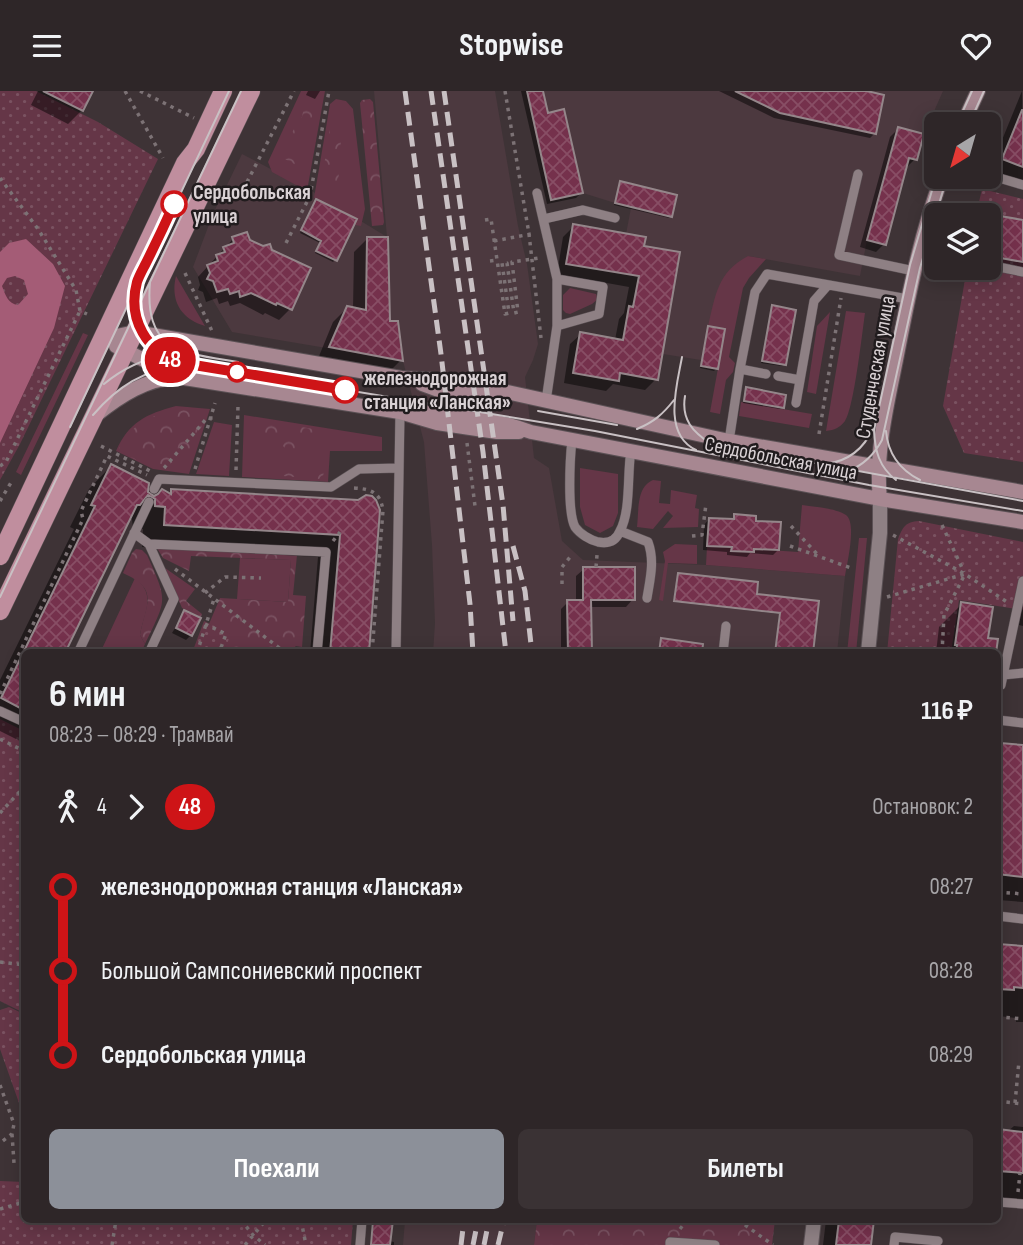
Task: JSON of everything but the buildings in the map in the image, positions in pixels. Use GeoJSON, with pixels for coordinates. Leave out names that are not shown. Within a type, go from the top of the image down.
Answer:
{"type":"FeatureCollection","features":[{"type":"Feature","properties":{"kind":"main road"},"geometry":{"type":"LineString","coordinates":[[968,112],[978,91]]}},
{"type":"Feature","properties":{"kind":"main road"},"geometry":{"type":"LineString","coordinates":[[0,611],[135,332],[232,94]]}},
{"type":"Feature","properties":{"kind":"main road"},"geometry":{"type":"LineString","coordinates":[[0,556],[185,163],[232,94]]}},
{"type":"Feature","properties":{"kind":"main road","name":"Студенческая улица"},"geometry":{"type":"LineString","coordinates":[[880,499],[879,468],[886,411],[914,271],[938,189]]}},
{"type":"Feature","properties":{"kind":"main road","name":"Сердобольская улица"},"geometry":{"type":"LineString","coordinates":[[103,339],[135,332],[401,378],[441,391],[481,397],[541,400],[729,441],[1023,492]]}},
{"type":"Feature","properties":{"kind":"main road"},"geometry":{"type":"LineString","coordinates":[[103,339],[178,377]]}},
{"type":"Feature","properties":{"kind":"main road","name":"Сердобольская улица"},"geometry":{"type":"LineString","coordinates":[[92,418],[113,401],[146,383],[178,377],[400,412],[437,411],[498,421],[531,432],[572,440],[880,499],[1023,522]]}},
{"type":"Feature","properties":{"kind":"street","name":"Студенческая улица"},"geometry":{"type":"LineString","coordinates":[[868,649],[880,533],[880,499]]}},
{"type":"Feature","properties":{"kind":"street"},"geometry":{"type":"LineString","coordinates":[[811,1245],[814,1223]]}},
{"type":"Feature","properties":{"kind":"lane"},"geometry":{"type":"LineString","coordinates":[[858,174],[839,255],[914,271]]}},
{"type":"Feature","properties":{"kind":"lane"},"geometry":{"type":"LineString","coordinates":[[1001,179],[1023,185]]}},
{"type":"Feature","properties":{"kind":"lane"},"geometry":{"type":"LineString","coordinates":[[537,193],[557,279],[557,327],[550,374],[541,400]]}},
{"type":"Feature","properties":{"kind":"lane"},"geometry":{"type":"LineString","coordinates":[[544,219],[583,209],[615,218]]}},
{"type":"Feature","properties":{"kind":"lane"},"geometry":{"type":"LineString","coordinates":[[1001,267],[1023,272]]}},
{"type":"Feature","properties":{"kind":"lane"},"geometry":{"type":"LineString","coordinates":[[729,441],[755,292],[767,274],[908,299]]}},
{"type":"Feature","properties":{"kind":"lane"},"geometry":{"type":"LineString","coordinates":[[557,279],[603,287],[599,314],[557,327]]}},
{"type":"Feature","properties":{"kind":"lane"},"geometry":{"type":"LineString","coordinates":[[796,403],[814,301],[828,285]]}},
{"type":"Feature","properties":{"kind":"lane"},"geometry":{"type":"LineString","coordinates":[[740,369],[766,374]]}},
{"type":"Feature","properties":{"kind":"lane"},"geometry":{"type":"LineString","coordinates":[[778,376],[800,380]]}},
{"type":"Feature","properties":{"kind":"lane"},"geometry":{"type":"LineString","coordinates":[[396,649],[400,412]]}},
{"type":"Feature","properties":{"kind":"lane"},"geometry":{"type":"LineString","coordinates":[[572,440],[571,516],[576,528],[596,541],[608,543],[621,531],[625,516],[631,450]]}},
{"type":"Feature","properties":{"kind":"lane"},"geometry":{"type":"LineString","coordinates":[[155,489],[159,479],[331,487],[359,469],[399,468]]}},
{"type":"Feature","properties":{"kind":"lane"},"geometry":{"type":"LineString","coordinates":[[80,649],[149,502]]}},
{"type":"Feature","properties":{"kind":"lane"},"geometry":{"type":"LineString","coordinates":[[621,531],[648,543],[652,565],[647,598]]}},
{"type":"Feature","properties":{"kind":"lane"},"geometry":{"type":"LineString","coordinates":[[134,533],[149,544],[174,599],[151,649]]}},
{"type":"Feature","properties":{"kind":"lane"},"geometry":{"type":"LineString","coordinates":[[149,544],[326,552],[317,649]]}},
{"type":"Feature","properties":{"kind":"lane"},"geometry":{"type":"LineString","coordinates":[[1001,685],[1023,581]]}},
{"type":"Feature","properties":{"kind":"lane"},"geometry":{"type":"LineString","coordinates":[[723,649],[726,626]]}},
{"type":"Feature","properties":{"kind":"lane"},"geometry":{"type":"LineString","coordinates":[[1003,675],[1023,673]]}},
{"type":"Feature","properties":{"kind":"lane"},"geometry":{"type":"LineString","coordinates":[[0,711],[21,721]]}},
{"type":"Feature","properties":{"kind":"lane"},"geometry":{"type":"LineString","coordinates":[[1001,720],[1023,723]]}},
{"type":"Feature","properties":{"kind":"lane"},"geometry":{"type":"LineString","coordinates":[[1001,916],[1023,919]]}},
{"type":"Feature","properties":{"kind":"lane"},"geometry":{"type":"LineString","coordinates":[[1001,1202],[1020,1204]]}},
{"type":"Feature","properties":{"kind":"lane"},"geometry":{"type":"LineString","coordinates":[[360,1245],[362,1223]]}},
{"type":"Feature","properties":{"kind":"lane"},"geometry":{"type":"LineString","coordinates":[[894,1245],[895,1237],[939,1241]]}},
{"type":"Feature","properties":{"kind":"lane"},"geometry":{"type":"LineString","coordinates":[[670,1245],[670,1242],[715,1245]]}},
{"type":"Feature","properties":{"kind":"path"},"geometry":{"type":"LineString","coordinates":[[125,91],[163,158]]}},
{"type":"Feature","properties":{"kind":"path"},"geometry":{"type":"LineString","coordinates":[[140,91],[196,119]]}},
{"type":"Feature","properties":{"kind":"path"},"geometry":{"type":"LineString","coordinates":[[247,182],[294,91]]}},
{"type":"Feature","properties":{"kind":"path"},"geometry":{"type":"LineString","coordinates":[[286,243],[310,196],[329,91]]}},
{"type":"Feature","properties":{"kind":"path"},"geometry":{"type":"LineString","coordinates":[[505,91],[532,259],[542,348],[550,374]]}},
{"type":"Feature","properties":{"kind":"path"},"geometry":{"type":"LineString","coordinates":[[0,177],[38,229],[76,290],[80,311],[6,462],[0,463]]}},
{"type":"Feature","properties":{"kind":"path"},"geometry":{"type":"LineString","coordinates":[[485,220],[491,219],[505,314],[509,313],[502,263],[507,263],[514,313],[518,312],[512,262],[552,257]]}},
{"type":"Feature","properties":{"kind":"path"},"geometry":{"type":"LineString","coordinates":[[494,241],[528,234]]}},
{"type":"Feature","properties":{"kind":"path"},"geometry":{"type":"LineString","coordinates":[[490,261],[498,260]]}},
{"type":"Feature","properties":{"kind":"path"},"geometry":{"type":"LineString","coordinates":[[185,273],[212,332]]}},
{"type":"Feature","properties":{"kind":"path"},"geometry":{"type":"LineString","coordinates":[[819,435],[843,287]]}},
{"type":"Feature","properties":{"kind":"path"},"geometry":{"type":"LineString","coordinates":[[80,311],[87,314]]}},
{"type":"Feature","properties":{"kind":"path"},"geometry":{"type":"LineString","coordinates":[[191,481],[215,403]]}},
{"type":"Feature","properties":{"kind":"path"},"geometry":{"type":"LineString","coordinates":[[236,483],[238,407]]}},
{"type":"Feature","properties":{"kind":"path"},"geometry":{"type":"LineString","coordinates":[[101,446],[149,470],[159,479],[166,464],[207,418],[212,418]]}},
{"type":"Feature","properties":{"kind":"path"},"geometry":{"type":"LineString","coordinates":[[467,443],[475,506]]}},
{"type":"Feature","properties":{"kind":"path"},"geometry":{"type":"LineString","coordinates":[[21,649],[83,519],[80,511],[107,456],[145,475]]}},
{"type":"Feature","properties":{"kind":"path"},"geometry":{"type":"LineString","coordinates":[[0,501],[12,481]]}},
{"type":"Feature","properties":{"kind":"path"},"geometry":{"type":"LineString","coordinates":[[357,489],[376,492],[383,510],[372,649]]}},
{"type":"Feature","properties":{"kind":"path"},"geometry":{"type":"LineString","coordinates":[[76,496],[86,500]]}},
{"type":"Feature","properties":{"kind":"path"},"geometry":{"type":"LineString","coordinates":[[692,536],[702,535],[706,504]]}},
{"type":"Feature","properties":{"kind":"path"},"geometry":{"type":"LineString","coordinates":[[939,518],[965,574]]}},
{"type":"Feature","properties":{"kind":"path"},"geometry":{"type":"LineString","coordinates":[[791,526],[820,557]]}},
{"type":"Feature","properties":{"kind":"path"},"geometry":{"type":"LineString","coordinates":[[893,535],[965,574],[1017,609]]}},
{"type":"Feature","properties":{"kind":"path"},"geometry":{"type":"LineString","coordinates":[[790,546],[851,568]]}},
{"type":"Feature","properties":{"kind":"path"},"geometry":{"type":"LineString","coordinates":[[562,584],[562,567],[571,556]]}},
{"type":"Feature","properties":{"kind":"path"},"geometry":{"type":"LineString","coordinates":[[155,558],[184,574],[205,593],[281,649]]}},
{"type":"Feature","properties":{"kind":"path"},"geometry":{"type":"LineString","coordinates":[[886,598],[965,574]]}},
{"type":"Feature","properties":{"kind":"path"},"geometry":{"type":"LineString","coordinates":[[942,649],[944,615],[965,574]]}},
{"type":"Feature","properties":{"kind":"path"},"geometry":{"type":"LineString","coordinates":[[205,593],[225,577],[261,578]]}},
{"type":"Feature","properties":{"kind":"path"},"geometry":{"type":"LineString","coordinates":[[198,649],[214,599]]}},
{"type":"Feature","properties":{"kind":"path"},"geometry":{"type":"LineString","coordinates":[[205,624],[226,634],[220,649]]}},
{"type":"Feature","properties":{"kind":"path"},"geometry":{"type":"LineString","coordinates":[[0,694],[21,650]]}},
{"type":"Feature","properties":{"kind":"path"},"geometry":{"type":"LineString","coordinates":[[0,740],[21,750]]}},
{"type":"Feature","properties":{"kind":"path"},"geometry":{"type":"LineString","coordinates":[[0,813],[21,790]]}},
{"type":"Feature","properties":{"kind":"path"},"geometry":{"type":"LineString","coordinates":[[1001,892],[1023,894]]}},
{"type":"Feature","properties":{"kind":"path"},"geometry":{"type":"LineString","coordinates":[[0,962],[21,965]]}},
{"type":"Feature","properties":{"kind":"path"},"geometry":{"type":"LineString","coordinates":[[1001,1018],[1023,1018]]}},
{"type":"Feature","properties":{"kind":"path"},"geometry":{"type":"LineString","coordinates":[[1015,1103],[1019,1061]]}},
{"type":"Feature","properties":{"kind":"path"},"geometry":{"type":"LineString","coordinates":[[0,1085],[14,1124],[14,1163]]}},
{"type":"Feature","properties":{"kind":"path"},"geometry":{"type":"LineString","coordinates":[[1001,1101],[1023,1104]]}},
{"type":"Feature","properties":{"kind":"path"},"geometry":{"type":"LineString","coordinates":[[0,1143],[12,1134]]}},
{"type":"Feature","properties":{"kind":"path"},"geometry":{"type":"LineString","coordinates":[[1020,1173],[1020,1204]]}},
{"type":"Feature","properties":{"kind":"path"},"geometry":{"type":"LineString","coordinates":[[0,1209],[21,1203]]}},
{"type":"Feature","properties":{"kind":"path"},"geometry":{"type":"LineString","coordinates":[[112,1245],[116,1223]]}},
{"type":"Feature","properties":{"kind":"path"},"geometry":{"type":"LineString","coordinates":[[243,1223],[265,1245]]}},
{"type":"Feature","properties":{"kind":"path"},"geometry":{"type":"LineString","coordinates":[[245,1245],[263,1223]]}},
{"type":"Feature","properties":{"kind":"path"},"geometry":{"type":"LineString","coordinates":[[302,1223],[306,1245]]}},
{"type":"Feature","properties":{"kind":"path"},"geometry":{"type":"LineString","coordinates":[[742,1223],[773,1245]]}},
{"type":"Feature","properties":{"kind":"shaded area"},"geometry":{"type":"Polygon","coordinates":[[[374,91],[495,91],[527,264],[538,344],[525,377],[534,458],[549,468],[562,541],[583,560],[706,565],[845,576],[837,649],[433,649],[432,545],[424,442],[403,361],[232,332],[193,267],[213,214],[242,154],[307,188],[387,237],[374,91]]]}},
{"type":"Feature","properties":{"kind":"shaded area"},"geometry":{"type":"Polygon","coordinates":[[[527,91],[943,91],[934,112],[924,112],[924,134],[917,160],[909,159],[867,240],[860,276],[748,256],[725,329],[718,369],[700,366],[701,360],[663,354],[658,380],[621,373],[619,381],[573,373],[580,332],[623,339],[629,306],[634,306],[639,277],[566,264],[626,234],[631,208],[583,193],[551,200],[527,91]]]}},
{"type":"Feature","properties":{"kind":"shaded area"},"geometry":{"type":"Polygon","coordinates":[[[26,239],[53,264],[65,286],[54,328],[0,443],[0,252],[9,243],[26,239]],[[15,276],[7,278],[2,286],[12,303],[18,305],[28,294],[24,280],[15,276]]]}},
{"type":"Feature","properties":{"kind":"shaded area"},"geometry":{"type":"Polygon","coordinates":[[[405,1223],[537,1223],[534,1245],[403,1245],[405,1223]]]}},
{"type":"Feature","properties":{"kind":"green space"},"geometry":{"type":"Polygon","coordinates":[[[0,91],[36,91],[98,122],[158,159],[0,480],[0,91]]]}},
{"type":"Feature","properties":{"kind":"green space"},"geometry":{"type":"Polygon","coordinates":[[[301,91],[325,91],[307,191],[272,172],[268,162],[301,91]]]}},
{"type":"Feature","properties":{"kind":"green space"},"geometry":{"type":"Polygon","coordinates":[[[336,99],[346,101],[353,109],[365,209],[361,226],[355,225],[357,219],[314,198],[330,104],[336,99]]]}},
{"type":"Feature","properties":{"kind":"green space"},"geometry":{"type":"Polygon","coordinates":[[[370,99],[373,102],[384,222],[383,225],[372,226],[360,103],[370,99]]]}},
{"type":"Feature","properties":{"kind":"green space"},"geometry":{"type":"Polygon","coordinates":[[[307,106],[313,112],[311,121],[292,151],[306,161],[302,168],[281,157],[279,152],[307,106]]]}},
{"type":"Feature","properties":{"kind":"green space"},"geometry":{"type":"Polygon","coordinates":[[[331,121],[342,124],[338,187],[335,189],[323,188],[321,185],[331,121]]]}},
{"type":"Feature","properties":{"kind":"green space"},"geometry":{"type":"Polygon","coordinates":[[[982,189],[1023,199],[1023,462],[964,453],[943,406],[965,280],[1001,280],[1001,203],[979,203],[982,189]]]}},
{"type":"Feature","properties":{"kind":"green space"},"geometry":{"type":"Polygon","coordinates":[[[748,256],[766,259],[743,288],[729,357],[735,363],[733,372],[726,380],[720,414],[710,412],[725,330],[708,326],[713,304],[724,277],[748,256]]]}},
{"type":"Feature","properties":{"kind":"green space"},"geometry":{"type":"Polygon","coordinates":[[[176,276],[205,326],[189,319],[179,308],[175,293],[176,276]]]}},
{"type":"Feature","properties":{"kind":"green space"},"geometry":{"type":"Polygon","coordinates":[[[570,288],[596,294],[598,299],[570,314],[566,313],[563,310],[563,295],[570,288]]]}},
{"type":"Feature","properties":{"kind":"green space"},"geometry":{"type":"Polygon","coordinates":[[[846,311],[865,313],[854,387],[845,421],[837,428],[826,431],[846,311]]]}},
{"type":"Feature","properties":{"kind":"green space"},"geometry":{"type":"Polygon","coordinates":[[[830,312],[816,394],[807,392],[817,326],[830,312]]]}},
{"type":"Feature","properties":{"kind":"green space"},"geometry":{"type":"Polygon","coordinates":[[[83,333],[88,335],[21,475],[16,472],[83,333]]]}},
{"type":"Feature","properties":{"kind":"green space"},"geometry":{"type":"Polygon","coordinates":[[[741,402],[812,414],[809,428],[739,416],[741,402]]]}},
{"type":"Feature","properties":{"kind":"green space"},"geometry":{"type":"Polygon","coordinates":[[[176,406],[210,409],[189,474],[153,469],[116,451],[133,426],[147,416],[176,406]]]}},
{"type":"Feature","properties":{"kind":"green space"},"geometry":{"type":"Polygon","coordinates":[[[177,409],[207,411],[189,463],[171,463],[168,470],[153,468],[118,451],[128,434],[142,423],[177,409]]]}},
{"type":"Feature","properties":{"kind":"green space"},"geometry":{"type":"Polygon","coordinates":[[[244,415],[382,437],[382,451],[330,451],[328,482],[242,477],[244,415]]]}},
{"type":"Feature","properties":{"kind":"green space"},"geometry":{"type":"Polygon","coordinates":[[[246,417],[330,432],[330,437],[320,441],[311,450],[285,448],[273,436],[249,433],[246,430],[246,417]]]}},
{"type":"Feature","properties":{"kind":"green space"},"geometry":{"type":"Polygon","coordinates":[[[214,422],[232,425],[229,476],[196,474],[214,422]]]}},
{"type":"Feature","properties":{"kind":"green space"},"geometry":{"type":"Polygon","coordinates":[[[260,465],[318,469],[324,472],[319,479],[259,474],[256,471],[260,465]]]}},
{"type":"Feature","properties":{"kind":"green space"},"geometry":{"type":"Polygon","coordinates":[[[580,468],[618,474],[618,513],[613,526],[600,533],[585,525],[580,507],[580,468]]]}},
{"type":"Feature","properties":{"kind":"green space"},"geometry":{"type":"Polygon","coordinates":[[[653,480],[661,481],[659,503],[670,504],[671,490],[697,495],[695,508],[699,509],[698,527],[663,528],[673,516],[668,511],[653,529],[637,527],[641,494],[653,480]]]}},
{"type":"Feature","properties":{"kind":"green space"},"geometry":{"type":"Polygon","coordinates":[[[802,505],[836,511],[849,519],[850,544],[845,576],[706,565],[707,546],[732,547],[732,551],[753,552],[754,549],[798,552],[802,505]]]}},
{"type":"Feature","properties":{"kind":"green space"},"geometry":{"type":"Polygon","coordinates":[[[919,521],[1023,542],[1023,610],[959,600],[952,649],[887,649],[898,539],[905,526],[919,521]]]}},
{"type":"Feature","properties":{"kind":"green space"},"geometry":{"type":"Polygon","coordinates":[[[859,538],[867,538],[856,649],[847,649],[859,538]]]}},
{"type":"Feature","properties":{"kind":"green space"},"geometry":{"type":"Polygon","coordinates":[[[675,544],[697,545],[697,564],[668,563],[663,601],[659,600],[665,561],[663,552],[675,544]]]}},
{"type":"Feature","properties":{"kind":"green space"},"geometry":{"type":"Polygon","coordinates":[[[157,548],[297,555],[293,595],[306,596],[302,647],[224,649],[230,634],[209,624],[220,598],[288,602],[291,560],[191,556],[189,571],[163,558],[157,548]]]}},
{"type":"Feature","properties":{"kind":"green space"},"geometry":{"type":"Polygon","coordinates":[[[136,549],[147,555],[159,582],[162,600],[158,617],[145,644],[140,635],[148,598],[146,591],[135,579],[123,573],[136,549]]]}},
{"type":"Feature","properties":{"kind":"green space"},"geometry":{"type":"Polygon","coordinates":[[[240,558],[291,560],[288,602],[237,599],[240,558]]]}},
{"type":"Feature","properties":{"kind":"green space"},"geometry":{"type":"Polygon","coordinates":[[[165,568],[195,589],[186,601],[202,614],[201,617],[182,608],[165,568]]]}},
{"type":"Feature","properties":{"kind":"green space"},"geometry":{"type":"Polygon","coordinates":[[[135,578],[142,584],[147,597],[140,635],[145,644],[143,649],[102,649],[135,578]]]}},
{"type":"Feature","properties":{"kind":"green space"},"geometry":{"type":"Polygon","coordinates":[[[204,621],[231,634],[225,649],[194,649],[204,621]]]}},
{"type":"Feature","properties":{"kind":"green space"},"geometry":{"type":"Polygon","coordinates":[[[0,719],[21,730],[21,1012],[0,1001],[0,719]]]}},
{"type":"Feature","properties":{"kind":"green space"},"geometry":{"type":"Polygon","coordinates":[[[9,1007],[21,1013],[21,1108],[0,1049],[0,1010],[9,1007]]]}},
{"type":"Feature","properties":{"kind":"green space"},"geometry":{"type":"Polygon","coordinates":[[[0,1181],[21,1182],[21,1223],[353,1223],[351,1245],[0,1245],[0,1181]]]}},
{"type":"Feature","properties":{"kind":"green space"},"geometry":{"type":"Polygon","coordinates":[[[537,1223],[775,1223],[772,1245],[534,1245],[537,1223]]]}},
{"type":"Feature","properties":{"kind":"tram line"},"geometry":{"type":"LineString","coordinates":[[70,427],[229,91]]}},
{"type":"Feature","properties":{"kind":"tram line"},"geometry":{"type":"LineString","coordinates":[[0,597],[241,91]]}},
{"type":"Feature","properties":{"kind":"tram line"},"geometry":{"type":"LineString","coordinates":[[962,112],[972,91]]}},
{"type":"Feature","properties":{"kind":"tram line"},"geometry":{"type":"LineString","coordinates":[[974,112],[984,91]]}},
{"type":"Feature","properties":{"kind":"tram line"},"geometry":{"type":"LineString","coordinates":[[896,480],[879,458],[874,430],[910,265],[932,189]]}},
{"type":"Feature","properties":{"kind":"tram line"},"geometry":{"type":"LineString","coordinates":[[848,471],[868,459],[882,440],[920,268],[943,189]]}},
{"type":"Feature","properties":{"kind":"tram line","name":"48"},"geometry":{"type":"LineString","coordinates":[[174,204],[137,282],[136,311],[140,328],[146,341],[156,352],[182,363],[345,390]]}},
{"type":"Feature","properties":{"kind":"tram line"},"geometry":{"type":"LineString","coordinates":[[150,282],[153,323],[160,336],[184,351],[238,362]]}},
{"type":"Feature","properties":{"kind":"tram line"},"geometry":{"type":"LineString","coordinates":[[137,283],[137,310],[143,333],[157,351],[182,363],[595,431],[869,485],[1023,511]]}},
{"type":"Feature","properties":{"kind":"tram line"},"geometry":{"type":"LineString","coordinates":[[104,384],[133,365],[166,355]]}},
{"type":"Feature","properties":{"kind":"tram line"},"geometry":{"type":"LineString","coordinates":[[682,357],[675,395],[675,421],[685,443],[696,450]]}},
{"type":"Feature","properties":{"kind":"tram line"},"geometry":{"type":"LineString","coordinates":[[93,415],[132,381],[155,371],[182,366]]}},
{"type":"Feature","properties":{"kind":"tram line"},"geometry":{"type":"LineString","coordinates":[[685,396],[685,412],[690,425],[711,444]]}},
{"type":"Feature","properties":{"kind":"tram line"},"geometry":{"type":"LineString","coordinates":[[637,429],[658,417],[674,400]]}},
{"type":"Feature","properties":{"kind":"tram line"},"geometry":{"type":"LineString","coordinates":[[538,411],[617,425]]}},
{"type":"Feature","properties":{"kind":"tram line"},"geometry":{"type":"LineString","coordinates":[[826,464],[854,453],[865,442],[873,428]]}},
{"type":"Feature","properties":{"kind":"tram line"},"geometry":{"type":"LineString","coordinates":[[886,431],[889,447],[896,460],[920,480]]}},
{"type":"Feature","properties":{"kind":"tram line"},"geometry":{"type":"LineString","coordinates":[[710,444],[1023,501]]}},
{"type":"Feature","properties":{"kind":"railway"},"geometry":{"type":"LineString","coordinates":[[405,91],[441,354],[473,649]]}},
{"type":"Feature","properties":{"kind":"railway"},"geometry":{"type":"LineString","coordinates":[[431,91],[483,452],[506,649]]}},
{"type":"Feature","properties":{"kind":"railway"},"geometry":{"type":"LineString","coordinates":[[444,91],[503,505],[513,621]]}},
{"type":"Feature","properties":{"kind":"railway"},"geometry":{"type":"LineString","coordinates":[[513,546],[525,591],[532,649]]}},
{"type":"Feature","properties":{"kind":"railway"},"geometry":{"type":"LineString","coordinates":[[461,1245],[464,1223]]}},
{"type":"Feature","properties":{"kind":"railway"},"geometry":{"type":"LineString","coordinates":[[473,1245],[477,1223]]}},
{"type":"Feature","properties":{"kind":"railway"},"geometry":{"type":"LineString","coordinates":[[484,1245],[488,1223]]}},
{"type":"Feature","properties":{"kind":"railway"},"geometry":{"type":"LineString","coordinates":[[498,1245],[503,1223]]}},
{"type":"Feature","properties":{"kind":"place","name":"Сердобольская улица"},"geometry":{"type":"Point","coordinates":[174,204]}},
{"type":"Feature","properties":{"kind":"place","name":"железнодорожная станция «Ланская»"},"geometry":{"type":"Point","coordinates":[345,390]}}]}
